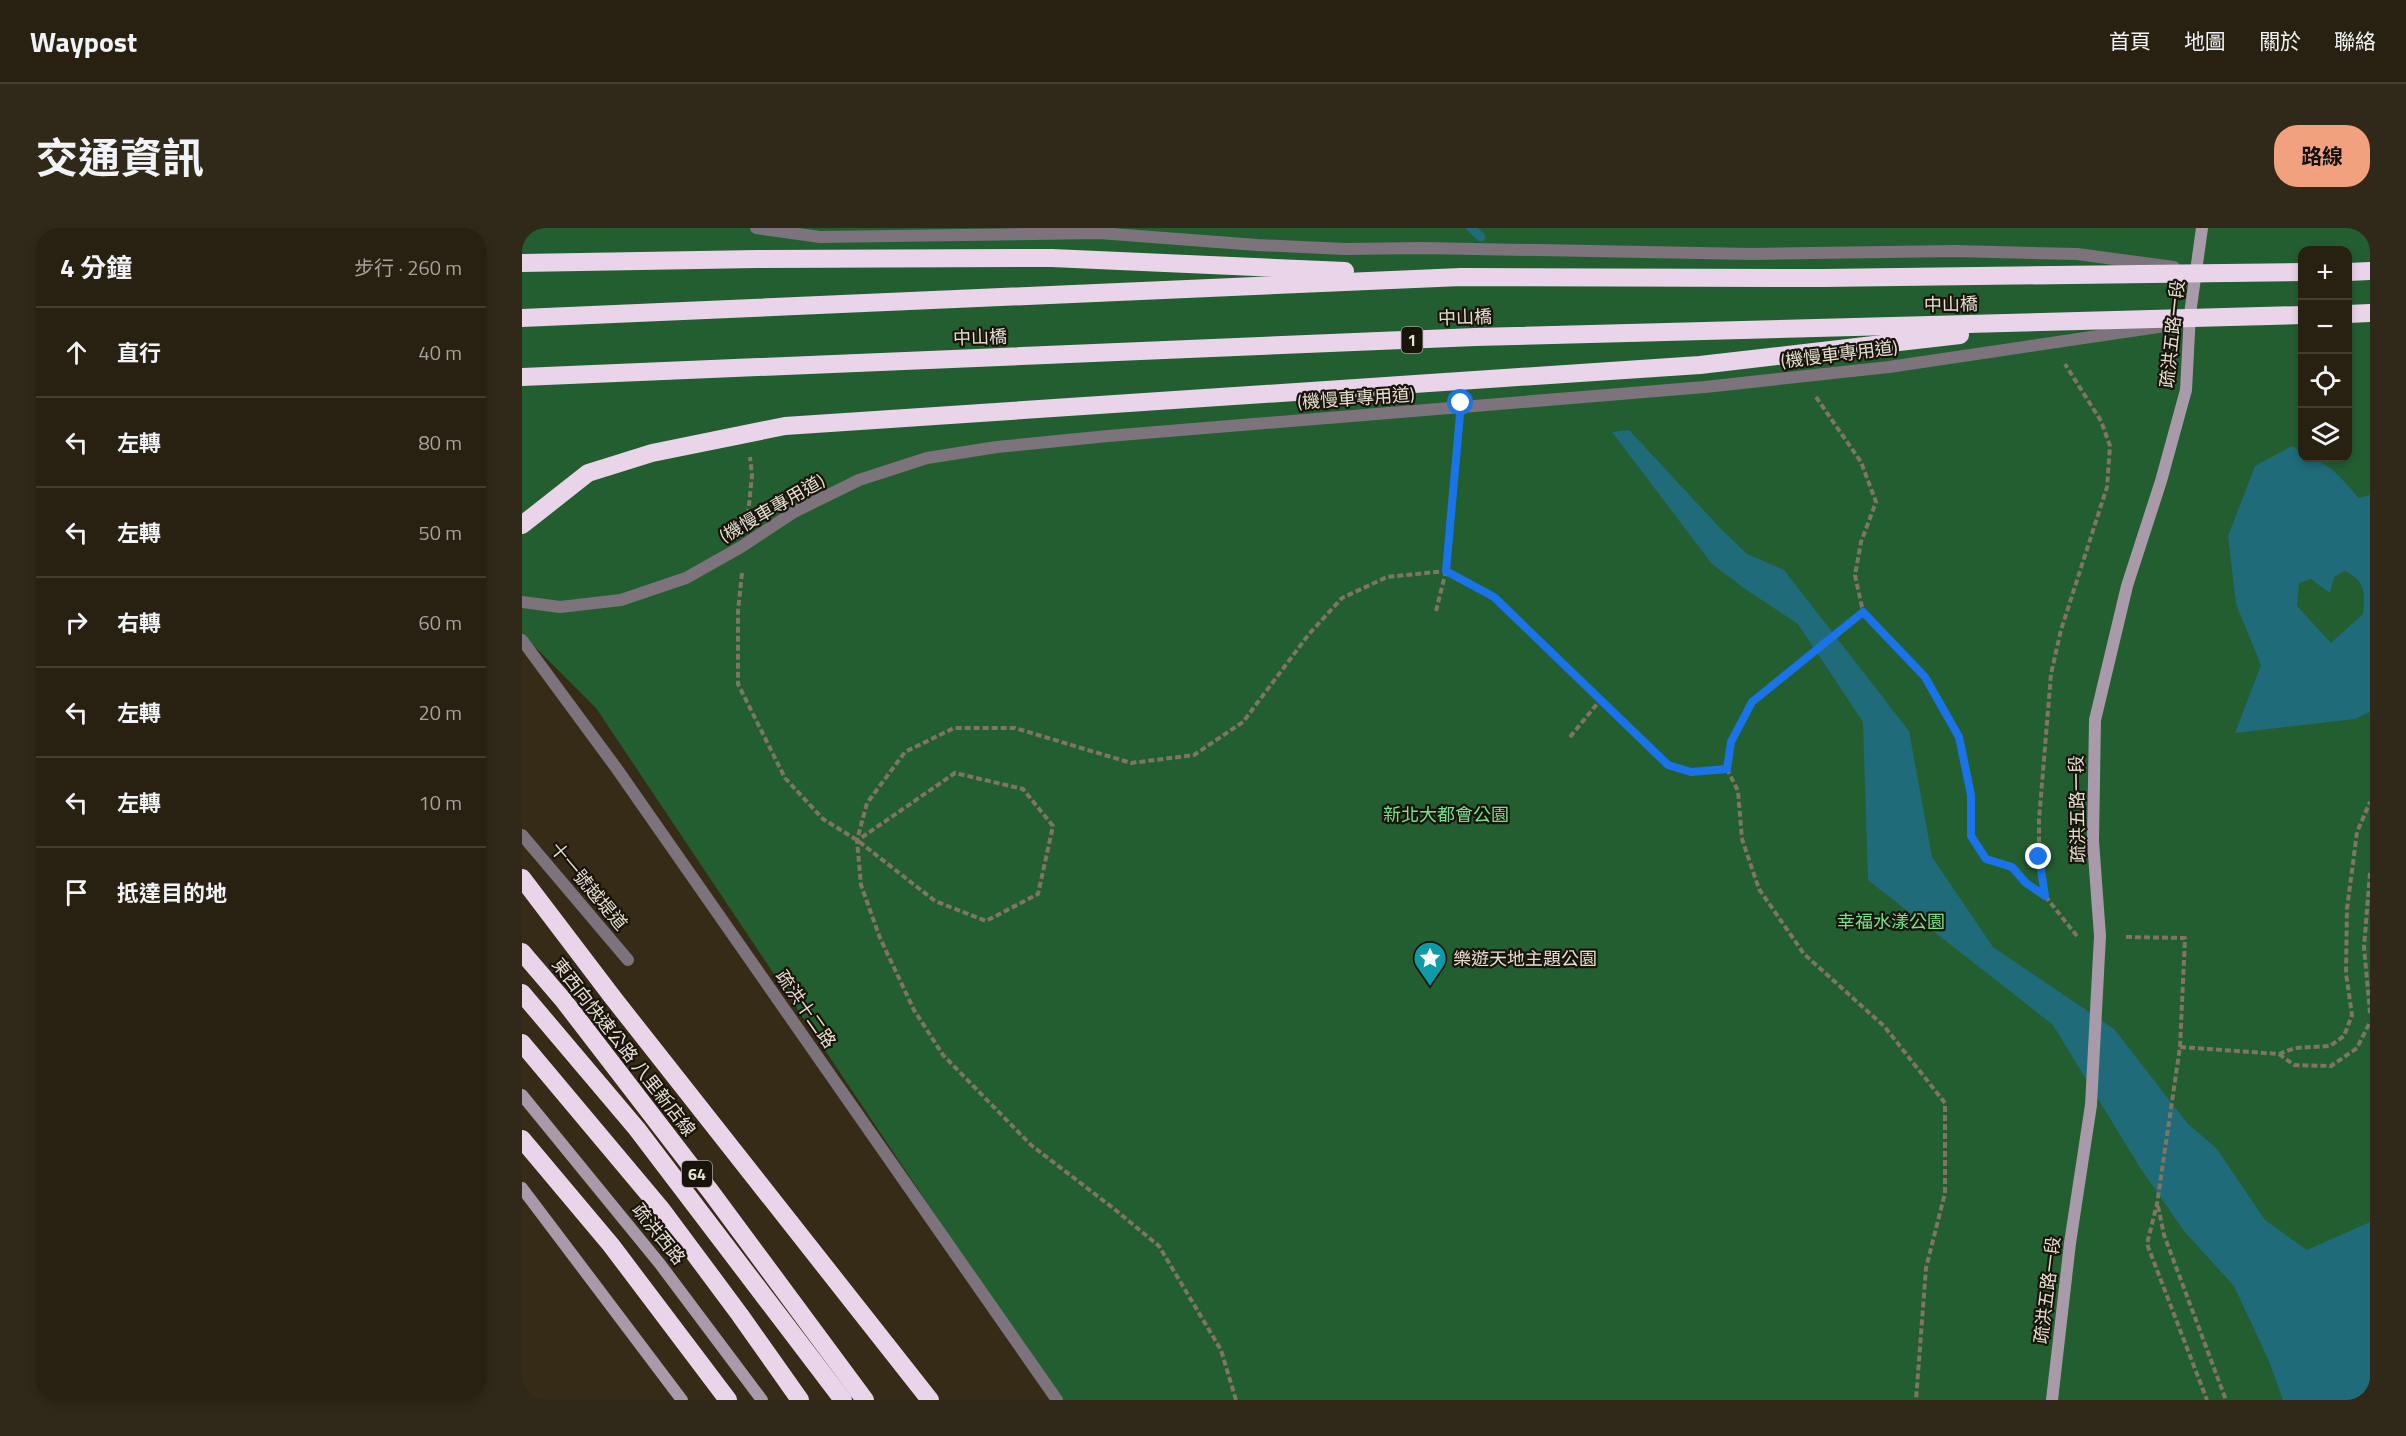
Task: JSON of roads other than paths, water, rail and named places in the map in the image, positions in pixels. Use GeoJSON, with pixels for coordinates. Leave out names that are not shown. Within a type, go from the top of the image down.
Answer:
{"type":"FeatureCollection","features":[{"type":"Feature","properties":{"kind":"highway"},"geometry":{"type":"LineString","coordinates":[[522,263],[769,258],[1052,258],[1461,277]]}},
{"type":"Feature","properties":{"kind":"highway"},"geometry":{"type":"LineString","coordinates":[[2352,272],[2370,271]]}},
{"type":"Feature","properties":{"kind":"highway","name":"中山橋"},"geometry":{"type":"LineString","coordinates":[[522,318],[1461,277],[1822,278],[2298,272]]}},
{"type":"Feature","properties":{"kind":"highway"},"geometry":{"type":"LineString","coordinates":[[2352,314],[2370,313]]}},
{"type":"Feature","properties":{"kind":"highway","name":"中山橋"},"geometry":{"type":"LineString","coordinates":[[522,377],[1475,337],[2298,315]]}},
{"type":"Feature","properties":{"kind":"highway"},"geometry":{"type":"LineString","coordinates":[[522,525],[588,473],[652,453],[785,426],[1700,365],[2081,321]]}},
{"type":"Feature","properties":{"kind":"highway"},"geometry":{"type":"LineString","coordinates":[[522,878],[614,999],[930,1400]]}},
{"type":"Feature","properties":{"kind":"highway","name":"東西向快速公路 八里新店線"},"geometry":{"type":"LineString","coordinates":[[522,952],[564,1001],[711,1192],[865,1400]]}},
{"type":"Feature","properties":{"kind":"highway"},"geometry":{"type":"LineString","coordinates":[[522,993],[637,1129],[843,1400]]}},
{"type":"Feature","properties":{"kind":"highway"},"geometry":{"type":"LineString","coordinates":[[522,1043],[662,1210],[800,1400]]}},
{"type":"Feature","properties":{"kind":"highway"},"geometry":{"type":"LineString","coordinates":[[522,1139],[611,1245],[728,1400]]}},
{"type":"Feature","properties":{"kind":"street"},"geometry":{"type":"LineString","coordinates":[[756,228],[820,237],[1099,233],[1345,249],[1422,248],[1752,254],[1954,251],[2077,254],[2223,273]]}},
{"type":"Feature","properties":{"kind":"street","name":"疏洪五路一段"},"geometry":{"type":"LineString","coordinates":[[2052,1400],[2070,1243],[2091,1105],[2098,998],[2100,936],[2093,841],[2095,720],[2127,586],[2161,481],[2186,390],[2190,314],[2202,228]]}},
{"type":"Feature","properties":{"kind":"street","name":"(機慢車專用道)"},"geometry":{"type":"LineString","coordinates":[[522,602],[560,607],[621,600],[686,578],[812,503],[859,480],[927,458],[998,447],[1108,436],[1705,387],[1889,367],[2223,316]]}},
{"type":"Feature","properties":{"kind":"street","name":"疏洪十二路"},"geometry":{"type":"LineString","coordinates":[[522,640],[617,769],[1057,1400]]}},
{"type":"Feature","properties":{"kind":"street","name":"十一號越堤道"},"geometry":{"type":"LineString","coordinates":[[522,835],[628,960]]}},
{"type":"Feature","properties":{"kind":"street","name":"疏洪西路"},"geometry":{"type":"LineString","coordinates":[[522,1095],[660,1264],[762,1400]]}},
{"type":"Feature","properties":{"kind":"street"},"geometry":{"type":"LineString","coordinates":[[522,1188],[682,1400]]}},
{"type":"Feature","properties":{"kind":"water"},"geometry":{"type":"Polygon","coordinates":[[[1629,430],[1747,554],[1784,570],[1909,731],[1932,857],[1993,947],[2114,1029],[2188,1124],[2217,1149],[2265,1220],[2307,1250],[2370,1222],[2370,1400],[2283,1400],[2269,1361],[2234,1286],[2184,1231],[2139,1166],[2053,1025],[1868,880],[1863,722],[1798,624],[1712,564],[1612,432],[1629,430]]]}},
{"type":"Feature","properties":{"kind":"water"},"geometry":{"type":"Polygon","coordinates":[[[2292,446],[2298,450],[2298,462],[2319,462],[2334,471],[2359,498],[2370,495],[2370,712],[2355,719],[2235,733],[2261,665],[2236,604],[2228,536],[2255,466],[2292,446]],[[2345,571],[2334,577],[2330,593],[2311,579],[2299,583],[2297,606],[2331,643],[2363,614],[2364,593],[2357,579],[2345,571]]]}},
{"type":"Feature","properties":{"kind":"waterway"},"geometry":{"type":"LineString","coordinates":[[1471,228],[1481,237]]}},
{"type":"Feature","properties":{"kind":"place","name":"樂遊天地主題公園"},"geometry":{"type":"Point","coordinates":[1430,987]}},
{"type":"Feature","properties":{"kind":"park label","name":"新北大都會公園"},"geometry":{"type":"Point","coordinates":[1446,814]}},
{"type":"Feature","properties":{"kind":"park label","name":"幸福水漾公園"},"geometry":{"type":"Point","coordinates":[1891,921]}}]}
